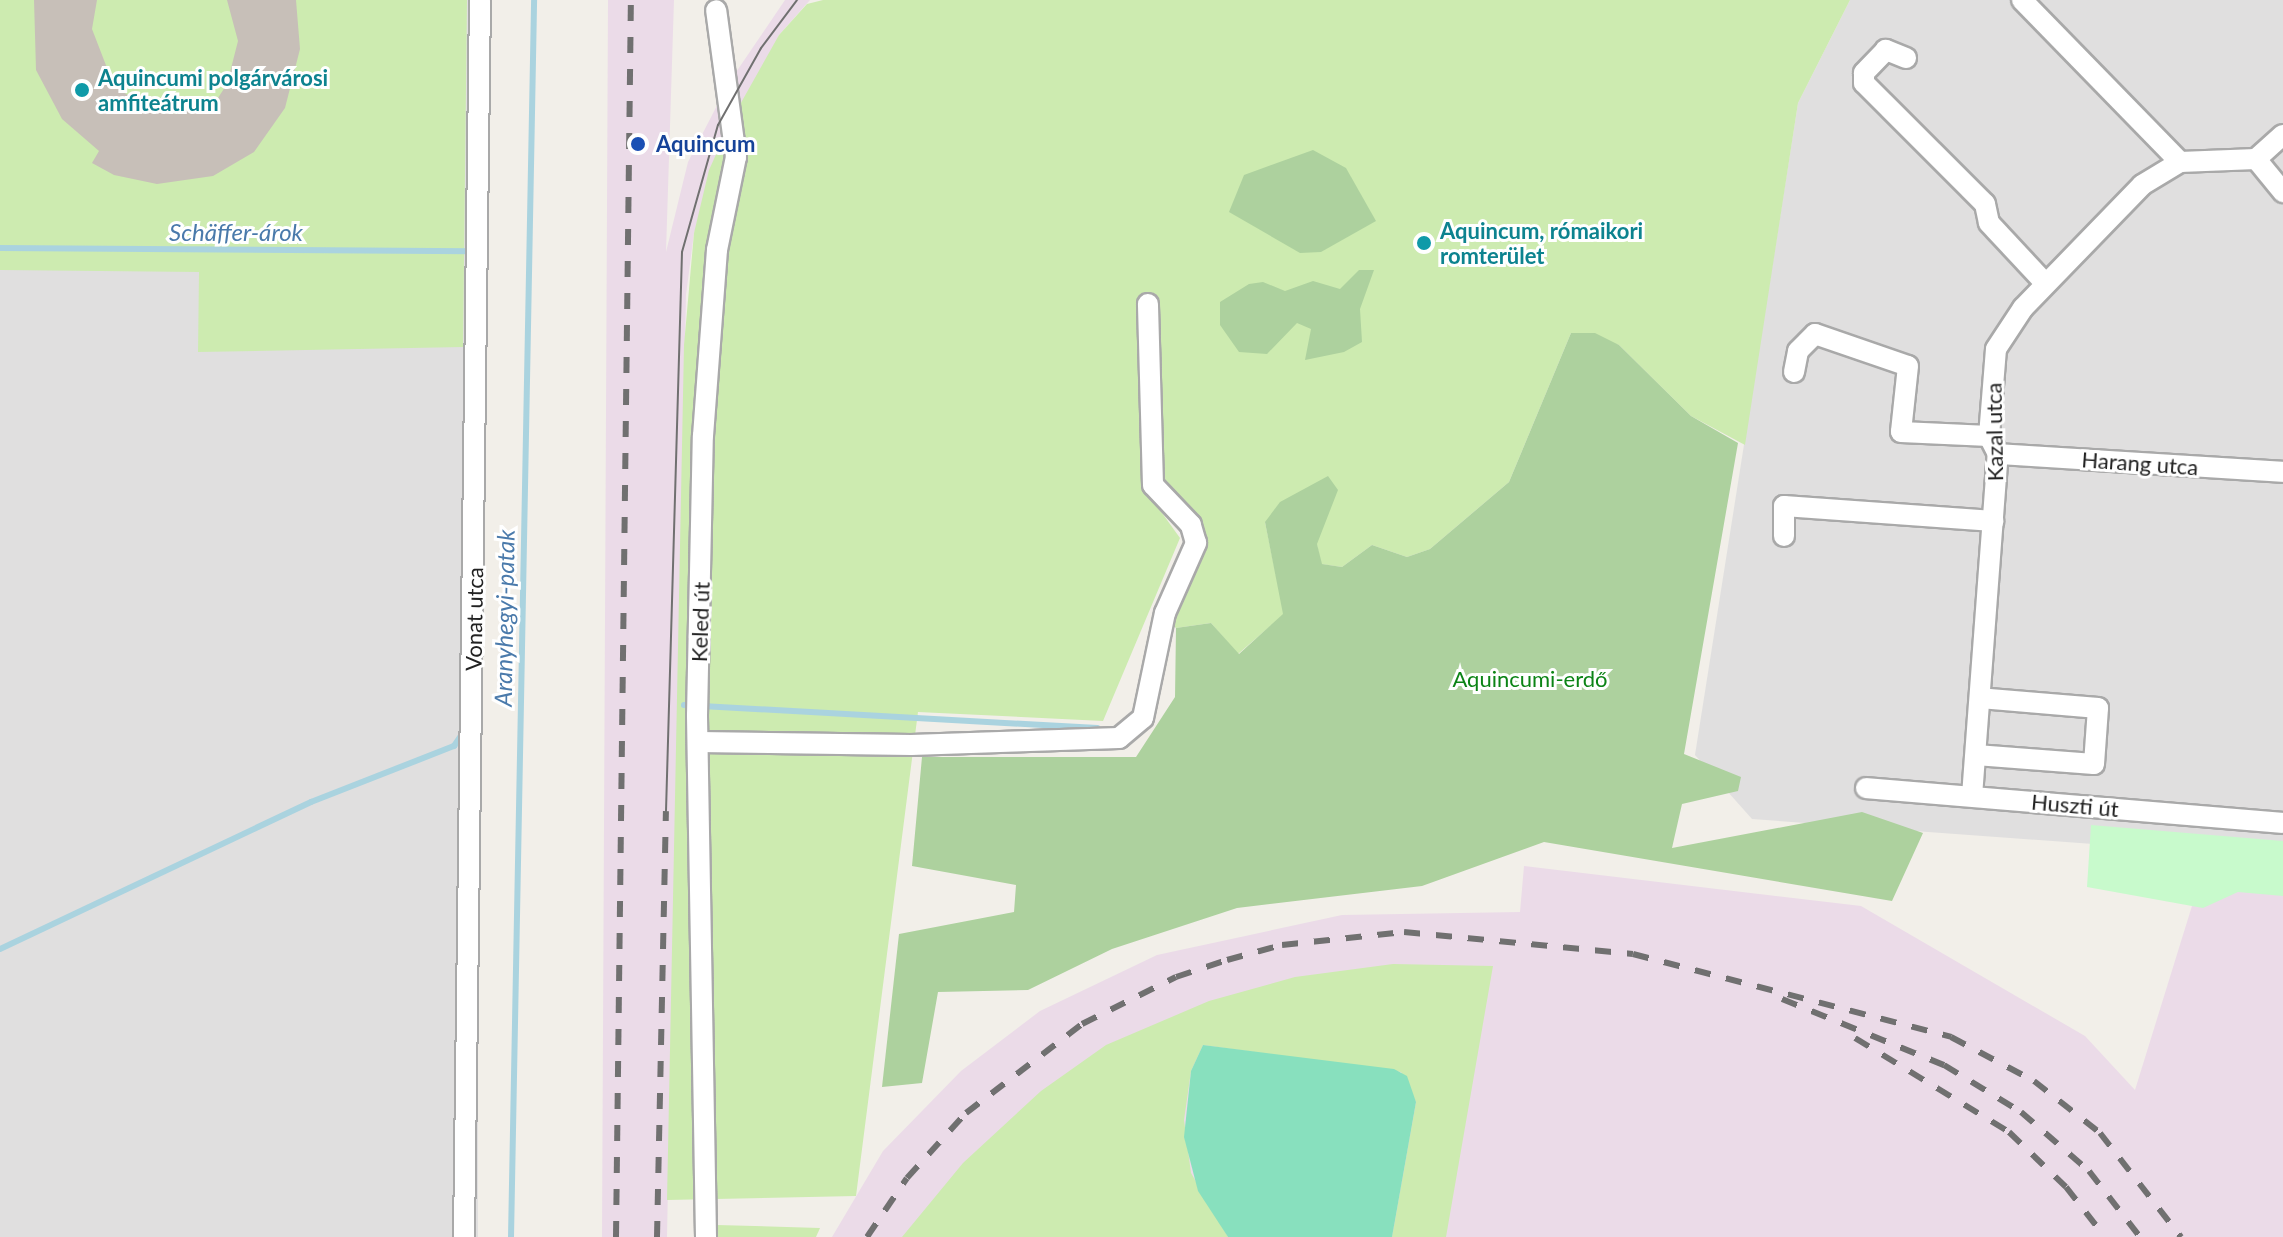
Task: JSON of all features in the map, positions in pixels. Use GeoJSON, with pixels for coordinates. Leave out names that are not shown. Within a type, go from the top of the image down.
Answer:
{"type":"FeatureCollection","features":[{"type":"Feature","properties":{"kind":"street","name":"Vonat utca"},"geometry":{"type":"LineString","coordinates":[[464,1237],[480,0]]}},
{"type":"Feature","properties":{"kind":"street"},"geometry":{"type":"LineString","coordinates":[[2022,0],[2180,162]]}},
{"type":"Feature","properties":{"kind":"street","name":"Keled út"},"geometry":{"type":"LineString","coordinates":[[706,1237],[697,704],[707,348],[717,250],[736,157],[716,10]]}},
{"type":"Feature","properties":{"kind":"street"},"geometry":{"type":"LineString","coordinates":[[1906,58],[1886,50],[1864,73],[1864,83],[1985,204],[1989,223],[2045,283]]}},
{"type":"Feature","properties":{"kind":"street"},"geometry":{"type":"LineString","coordinates":[[2283,135],[2256,159],[2283,192]]}},
{"type":"Feature","properties":{"kind":"street","name":"Kazal utca"},"geometry":{"type":"LineString","coordinates":[[1972,796],[1993,521],[1996,349],[2045,283],[2142,185],[2180,162],[2256,159]]}},
{"type":"Feature","properties":{"kind":"street"},"geometry":{"type":"LineString","coordinates":[[699,742],[911,745],[1119,738],[1143,718],[1165,613],[1196,543],[1191,525],[1153,485],[1148,304]]}},
{"type":"Feature","properties":{"kind":"street","name":"Harang utca"},"geometry":{"type":"LineString","coordinates":[[1794,372],[1798,351],[1815,334],[1908,366],[1901,432],[1994,445],[2283,472]]}},
{"type":"Feature","properties":{"kind":"street"},"geometry":{"type":"LineString","coordinates":[[1784,536],[1784,506],[1993,521]]}},
{"type":"Feature","properties":{"kind":"street"},"geometry":{"type":"LineString","coordinates":[[1976,755],[2094,764],[2098,708],[1980,698]]}},
{"type":"Feature","properties":{"kind":"street","name":"Huszti út"},"geometry":{"type":"LineString","coordinates":[[1866,788],[2283,823]]}},
{"type":"Feature","properties":{"kind":"shaded area"},"geometry":{"type":"Polygon","coordinates":[[[0,0],[478,0],[478,1237],[0,1237],[0,0]]]}},
{"type":"Feature","properties":{"kind":"shaded area"},"geometry":{"type":"Polygon","coordinates":[[[608,0],[674,0],[666,252],[688,162],[728,84],[785,0],[810,0],[779,35],[694,233],[686,295],[667,1237],[602,1237],[608,0]]]}},
{"type":"Feature","properties":{"kind":"shaded area"},"geometry":{"type":"Polygon","coordinates":[[[1850,0],[2283,0],[2283,858],[1752,819],[1695,755],[1798,103],[1850,0]]]}},
{"type":"Feature","properties":{"kind":"shaded area"},"geometry":{"type":"Polygon","coordinates":[[[2209,851],[2283,858],[2283,1237],[832,1237],[883,1151],[961,1071],[1040,1011],[1157,955],[1342,915],[1520,912],[1524,866],[1861,906],[2085,1036],[2135,1090],[2209,851]]]}},
{"type":"Feature","properties":{"kind":"green space"},"geometry":{"type":"Polygon","coordinates":[[[0,0],[467,0],[463,347],[198,352],[199,272],[0,270],[0,0]]]}},
{"type":"Feature","properties":{"kind":"green space"},"geometry":{"type":"Polygon","coordinates":[[[823,0],[1850,0],[1798,103],[1745,445],[1691,416],[1619,345],[1571,333],[1509,482],[1430,549],[1407,557],[1372,545],[1342,567],[1321,564],[1317,545],[1265,522],[1284,614],[1238,654],[1211,623],[1176,628],[1169,622],[1198,557],[1159,471],[1156,302],[1138,297],[1144,488],[1180,538],[1103,721],[918,712],[856,1196],[667,1200],[684,345],[694,233],[709,170],[733,117],[779,35],[807,4],[823,0]]]}},
{"type":"Feature","properties":{"kind":"green space"},"geometry":{"type":"Polygon","coordinates":[[[1313,150],[1346,168],[1376,221],[1321,252],[1300,253],[1229,212],[1244,175],[1313,150]]]}},
{"type":"Feature","properties":{"kind":"green space"},"geometry":{"type":"Polygon","coordinates":[[[1359,270],[1374,270],[1360,309],[1362,342],[1344,352],[1305,360],[1311,329],[1297,323],[1267,354],[1239,352],[1220,325],[1220,302],[1249,284],[1263,282],[1285,291],[1313,281],[1340,289],[1359,270]]]}},
{"type":"Feature","properties":{"kind":"green space","name":"Aquincumi-erdő"},"geometry":{"type":"Polygon","coordinates":[[[1571,333],[1595,333],[1619,345],[1691,416],[1738,443],[1684,754],[1741,777],[1738,791],[1682,804],[1672,848],[1862,812],[1923,833],[1892,901],[1544,842],[1422,886],[1237,908],[1112,949],[1028,990],[938,992],[922,1083],[882,1087],[899,934],[1014,912],[1016,885],[912,866],[922,757],[1136,757],[1175,697],[1176,628],[1211,623],[1239,654],[1283,614],[1265,522],[1280,502],[1328,476],[1338,490],[1317,544],[1322,564],[1342,567],[1372,545],[1407,557],[1430,549],[1509,482],[1571,333]]]}},
{"type":"Feature","properties":{"kind":"green space"},"geometry":{"type":"Polygon","coordinates":[[[2091,825],[2283,841],[2283,896],[2238,892],[2203,908],[2087,887],[2091,825]]]}},
{"type":"Feature","properties":{"kind":"green space"},"geometry":{"type":"Polygon","coordinates":[[[1393,964],[1493,966],[1446,1237],[1392,1237],[1416,1102],[1401,1072],[1203,1045],[1191,1071],[1184,1120],[1191,1173],[1228,1237],[902,1237],[963,1163],[1041,1091],[1106,1045],[1209,1001],[1295,977],[1393,964]]]}},
{"type":"Feature","properties":{"kind":"green space"},"geometry":{"type":"Polygon","coordinates":[[[1203,1045],[1394,1069],[1407,1076],[1416,1102],[1392,1237],[1228,1237],[1198,1191],[1184,1137],[1191,1071],[1203,1045]]]}},
{"type":"Feature","properties":{"kind":"green space"},"geometry":{"type":"Polygon","coordinates":[[[717,1225],[820,1228],[816,1237],[716,1237],[717,1225]]]}},
{"type":"Feature","properties":{"kind":"building","name":"Aquincumi polgárvárosi amfiteátrum"},"geometry":{"type":"Polygon","coordinates":[[[34,0],[97,0],[92,29],[114,86],[149,109],[177,114],[216,101],[227,84],[238,41],[227,0],[296,0],[300,49],[285,108],[254,152],[213,176],[157,184],[114,175],[92,163],[99,151],[62,119],[36,70],[34,0]]]}},
{"type":"Feature","properties":{"kind":"waterway","name":"Aranyhegyi-patak"},"geometry":{"type":"LineString","coordinates":[[511,1237],[534,0]]}},
{"type":"Feature","properties":{"kind":"waterway","name":"Schäffer-árok"},"geometry":{"type":"LineString","coordinates":[[0,248],[472,251]]}},
{"type":"Feature","properties":{"kind":"waterway"},"geometry":{"type":"LineString","coordinates":[[684,705],[1097,728]]}},
{"type":"Feature","properties":{"kind":"waterway"},"geometry":{"type":"LineString","coordinates":[[0,949],[311,802],[454,746],[462,734]]}},
{"type":"Feature","properties":{"kind":"tram line"},"geometry":{"type":"LineString","coordinates":[[666,811],[682,252],[718,125],[761,48],[797,0]]}},
{"type":"Feature","properties":{"kind":"railway"},"geometry":{"type":"LineString","coordinates":[[616,1237],[631,0]]}},
{"type":"Feature","properties":{"kind":"railway"},"geometry":{"type":"LineString","coordinates":[[657,1237],[666,811]]}},
{"type":"Feature","properties":{"kind":"railway"},"geometry":{"type":"LineString","coordinates":[[867,1237],[907,1178],[966,1113],[1082,1024],[1176,977],[1227,960],[1282,945],[1404,932],[1633,954],[1951,1037],[2034,1081],[2100,1133],[2181,1237]]}},
{"type":"Feature","properties":{"kind":"railway"},"geometry":{"type":"LineString","coordinates":[[1782,999],[1944,1065],[2021,1112],[2089,1171],[2140,1237]]}},
{"type":"Feature","properties":{"kind":"railway"},"geometry":{"type":"LineString","coordinates":[[1855,1038],[2009,1132],[2066,1187],[2105,1237]]}},
{"type":"Feature","properties":{"kind":"place","name":"Aquincumi polgárvárosi amfiteátrum"},"geometry":{"type":"Point","coordinates":[82,90]}},
{"type":"Feature","properties":{"kind":"place","name":"Aquincum"},"geometry":{"type":"Point","coordinates":[638,144]}},
{"type":"Feature","properties":{"kind":"place","name":"Aquincum, rómaikori romterület"},"geometry":{"type":"Point","coordinates":[1424,243]}}]}
